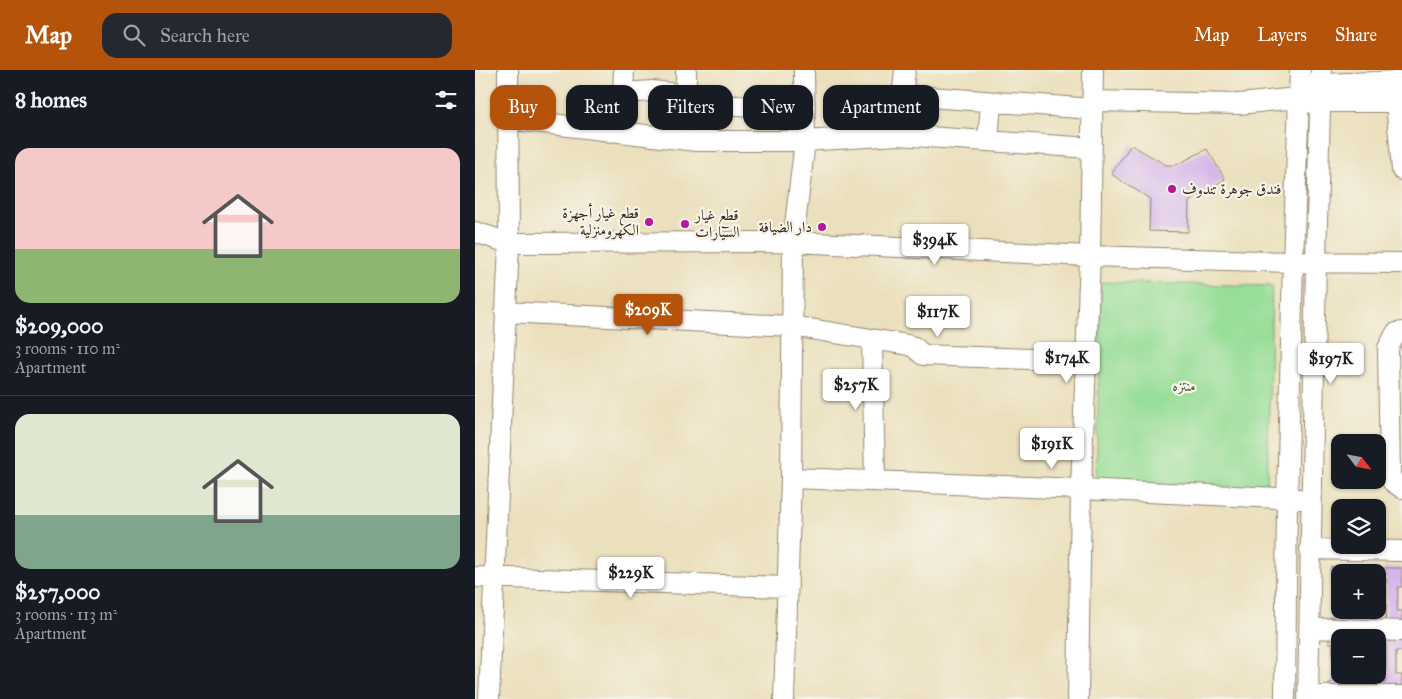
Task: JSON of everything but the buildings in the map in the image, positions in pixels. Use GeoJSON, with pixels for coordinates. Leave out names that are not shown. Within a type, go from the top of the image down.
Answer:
{"type":"FeatureCollection","features":[{"type":"Feature","properties":{"kind":"street"},"geometry":{"type":"LineString","coordinates":[[508,70],[508,85]]}},
{"type":"Feature","properties":{"kind":"street"},"geometry":{"type":"LineString","coordinates":[[623,85],[624,70]]}},
{"type":"Feature","properties":{"kind":"street"},"geometry":{"type":"LineString","coordinates":[[686,70],[687,85]]}},
{"type":"Feature","properties":{"kind":"street"},"geometry":{"type":"LineString","coordinates":[[804,70],[804,85]]}},
{"type":"Feature","properties":{"kind":"street"},"geometry":{"type":"LineString","coordinates":[[904,85],[905,70]]}},
{"type":"Feature","properties":{"kind":"street"},"geometry":{"type":"LineString","coordinates":[[1078,699],[1081,489],[1093,70]]}},
{"type":"Feature","properties":{"kind":"street"},"geometry":{"type":"LineString","coordinates":[[939,98],[991,102],[1093,105],[1239,104],[1321,85],[1398,77],[1402,170]]}},
{"type":"Feature","properties":{"kind":"street"},"geometry":{"type":"LineString","coordinates":[[1321,85],[1399,102]]}},
{"type":"Feature","properties":{"kind":"street"},"geometry":{"type":"LineString","coordinates":[[1321,85],[1308,698],[1402,696]]}},
{"type":"Feature","properties":{"kind":"street"},"geometry":{"type":"LineString","coordinates":[[1285,699],[1287,500],[1296,90]]}},
{"type":"Feature","properties":{"kind":"street"},"geometry":{"type":"LineString","coordinates":[[987,141],[991,102]]}},
{"type":"Feature","properties":{"kind":"street"},"geometry":{"type":"LineString","coordinates":[[556,125],[696,142],[805,141],[898,135],[1091,148]]}},
{"type":"Feature","properties":{"kind":"street"},"geometry":{"type":"LineString","coordinates":[[489,699],[509,243],[509,130]]}},
{"type":"Feature","properties":{"kind":"street"},"geometry":{"type":"LineString","coordinates":[[784,699],[791,478],[793,242],[805,130]]}},
{"type":"Feature","properties":{"kind":"street"},"geometry":{"type":"LineString","coordinates":[[898,135],[899,130]]}},
{"type":"Feature","properties":{"kind":"street"},"geometry":{"type":"LineString","coordinates":[[475,232],[509,243],[793,242],[1089,256],[1402,263]]}},
{"type":"Feature","properties":{"kind":"street"},"geometry":{"type":"LineString","coordinates":[[505,312],[791,326],[908,345],[914,347],[923,355],[1086,361]]}},
{"type":"Feature","properties":{"kind":"street"},"geometry":{"type":"LineString","coordinates":[[1402,332],[1396,333],[1388,348],[1390,475],[1393,482],[1402,488]]}},
{"type":"Feature","properties":{"kind":"street"},"geometry":{"type":"LineString","coordinates":[[871,340],[875,481]]}},
{"type":"Feature","properties":{"kind":"street"},"geometry":{"type":"LineString","coordinates":[[791,478],[1081,489],[1287,500],[1312,499]]}},
{"type":"Feature","properties":{"kind":"street"},"geometry":{"type":"LineString","coordinates":[[1310,548],[1402,552]]}},
{"type":"Feature","properties":{"kind":"street"},"geometry":{"type":"LineString","coordinates":[[475,577],[788,587]]}},
{"type":"Feature","properties":{"kind":"street"},"geometry":{"type":"LineString","coordinates":[[1310,628],[1402,631]]}},
{"type":"Feature","properties":{"kind":"green space","name":"منتزه"},"geometry":{"type":"Polygon","coordinates":[[[1101,282],[1272,286],[1267,491],[1096,487],[1101,282]]]}},
{"type":"Feature","properties":{"kind":"place","name":"فندق جوهرة تندوف"},"geometry":{"type":"Point","coordinates":[1172,189]}},
{"type":"Feature","properties":{"kind":"place","name":"قطع غيار أجهزة الكهرومنزلية"},"geometry":{"type":"Point","coordinates":[649,222]}},
{"type":"Feature","properties":{"kind":"place","name":"قطع غيار السيارات"},"geometry":{"type":"Point","coordinates":[685,224]}},
{"type":"Feature","properties":{"kind":"place","name":"دار الضيافة"},"geometry":{"type":"Point","coordinates":[822,227]}}]}
